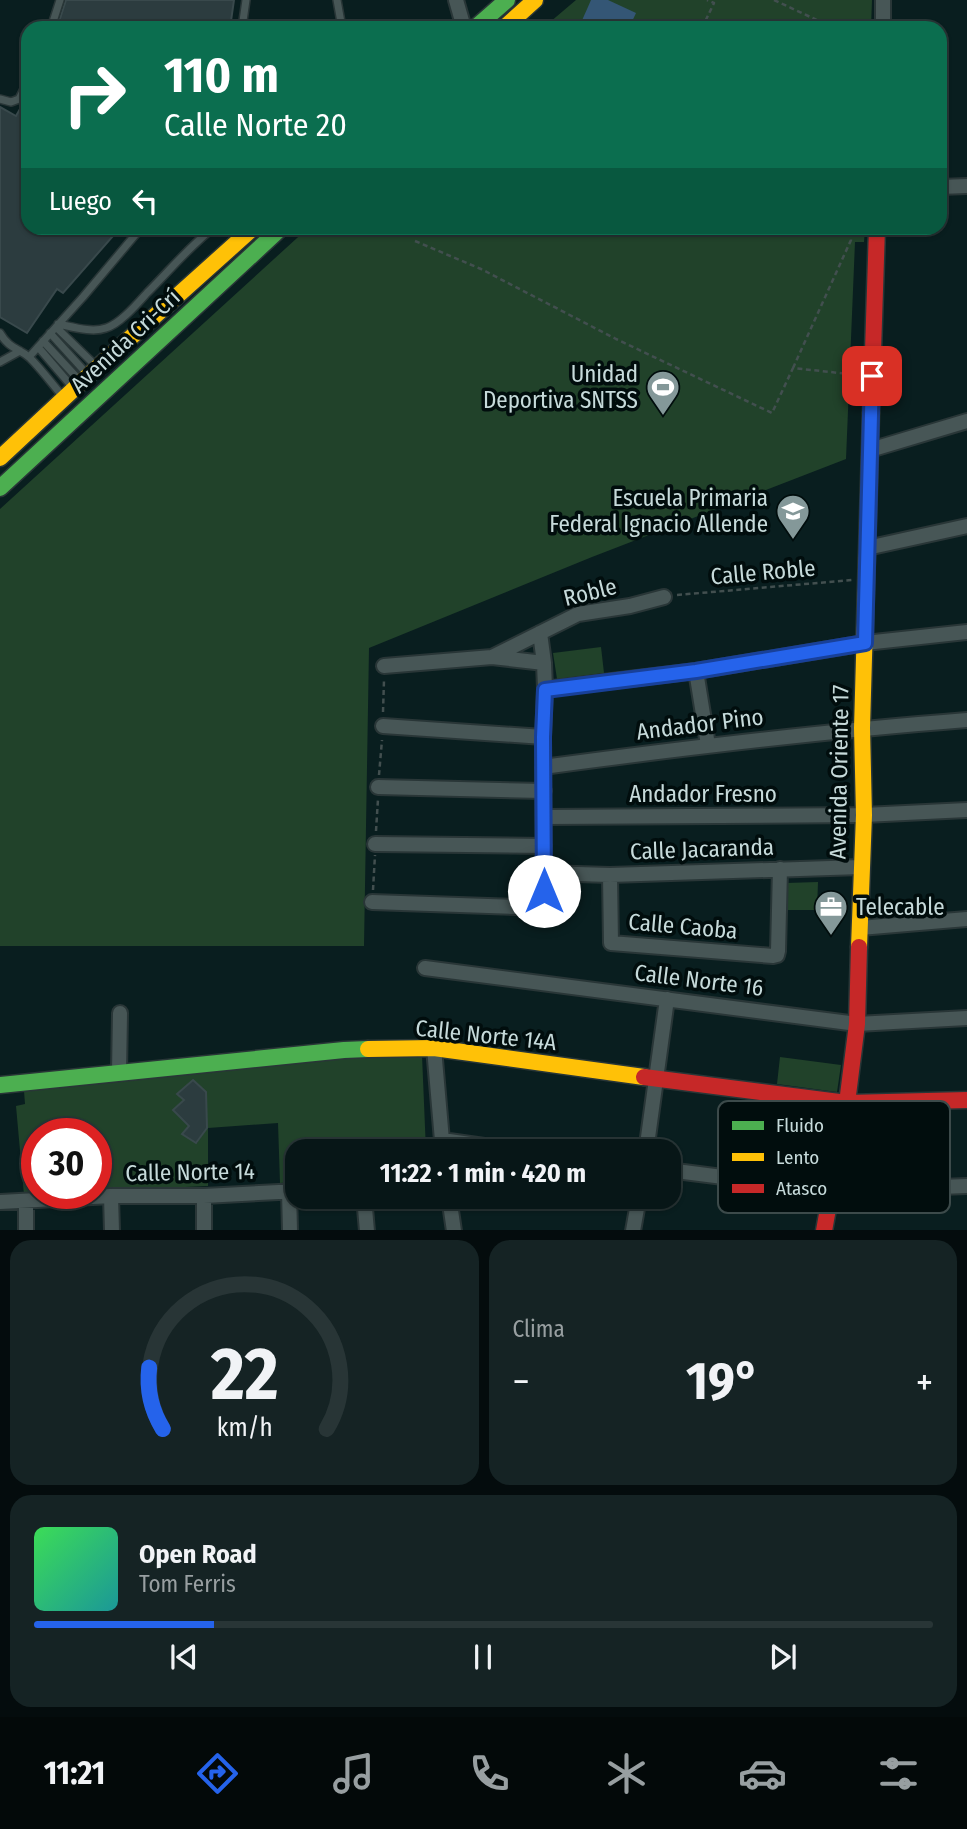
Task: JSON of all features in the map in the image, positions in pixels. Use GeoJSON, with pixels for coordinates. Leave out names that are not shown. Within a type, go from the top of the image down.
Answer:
{"type":"FeatureCollection","features":[{"type":"Feature","properties":{"kind":"street"},"geometry":{"type":"LineString","coordinates":[[456,0],[462,21]]}},
{"type":"Feature","properties":{"kind":"street"},"geometry":{"type":"LineString","coordinates":[[483,21],[506,0]]}},
{"type":"Feature","properties":{"kind":"street"},"geometry":{"type":"LineString","coordinates":[[512,21],[535,0]]}},
{"type":"Feature","properties":{"kind":"street"},"geometry":{"type":"LineString","coordinates":[[883,0],[883,21]]}},
{"type":"Feature","properties":{"kind":"street"},"geometry":{"type":"LineString","coordinates":[[947,187],[967,186]]}},
{"type":"Feature","properties":{"kind":"street","name":"Avenida Cri-Crí"},"geometry":{"type":"LineString","coordinates":[[0,458],[245,235]]}},
{"type":"Feature","properties":{"kind":"street","name":"Avenida Cri-Crí"},"geometry":{"type":"LineString","coordinates":[[0,488],[273,235]]}},
{"type":"Feature","properties":{"kind":"street","name":"Avenida Oriente 17"},"geometry":{"type":"LineString","coordinates":[[847,1101],[857,1024],[864,816],[862,728],[877,235]]}},
{"type":"Feature","properties":{"kind":"street"},"geometry":{"type":"LineString","coordinates":[[870,450],[967,421]]}},
{"type":"Feature","properties":{"kind":"street"},"geometry":{"type":"LineString","coordinates":[[867,548],[967,526]]}},
{"type":"Feature","properties":{"kind":"street","name":"Roble"},"geometry":{"type":"LineString","coordinates":[[492,657],[578,614],[664,597]]}},
{"type":"Feature","properties":{"kind":"street"},"geometry":{"type":"LineString","coordinates":[[545,690],[696,671],[865,643],[967,632]]}},
{"type":"Feature","properties":{"kind":"street"},"geometry":{"type":"LineString","coordinates":[[372,902],[544,908],[545,690],[540,633]]}},
{"type":"Feature","properties":{"kind":"street"},"geometry":{"type":"LineString","coordinates":[[384,666],[492,657],[544,663]]}},
{"type":"Feature","properties":{"kind":"street"},"geometry":{"type":"LineString","coordinates":[[696,671],[708,745]]}},
{"type":"Feature","properties":{"kind":"street","name":"Andador Pino"},"geometry":{"type":"LineString","coordinates":[[544,767],[708,745],[862,728],[967,720]]}},
{"type":"Feature","properties":{"kind":"street"},"geometry":{"type":"LineString","coordinates":[[383,726],[543,737]]}},
{"type":"Feature","properties":{"kind":"street"},"geometry":{"type":"LineString","coordinates":[[378,787],[544,791]]}},
{"type":"Feature","properties":{"kind":"street","name":"Andador Fresno"},"geometry":{"type":"LineString","coordinates":[[544,817],[864,816],[967,810]]}},
{"type":"Feature","properties":{"kind":"street"},"geometry":{"type":"LineString","coordinates":[[375,844],[544,846]]}},
{"type":"Feature","properties":{"kind":"street","name":"Calle Jacaranda"},"geometry":{"type":"LineString","coordinates":[[544,873],[610,875],[861,867]]}},
{"type":"Feature","properties":{"kind":"street","name":"Calle Caoba"},"geometry":{"type":"LineString","coordinates":[[610,875],[611,943],[773,956],[777,955],[780,869]]}},
{"type":"Feature","properties":{"kind":"street"},"geometry":{"type":"LineString","coordinates":[[860,928],[967,919]]}},
{"type":"Feature","properties":{"kind":"street","name":"Calle Norte 16"},"geometry":{"type":"LineString","coordinates":[[425,968],[857,1024],[967,1018]]}},
{"type":"Feature","properties":{"kind":"street"},"geometry":{"type":"LineString","coordinates":[[648,1139],[667,999]]}},
{"type":"Feature","properties":{"kind":"street"},"geometry":{"type":"LineString","coordinates":[[119,1073],[120,1013]]}},
{"type":"Feature","properties":{"kind":"street"},"geometry":{"type":"LineString","coordinates":[[434,1048],[442,1139]]}},
{"type":"Feature","properties":{"kind":"street","name":"Calle Norte 14A"},"geometry":{"type":"LineString","coordinates":[[0,1085],[344,1050],[434,1048],[831,1101]]}},
{"type":"Feature","properties":{"kind":"street","name":"Calle Norte 14A"},"geometry":{"type":"LineString","coordinates":[[927,1101],[967,1100]]}},
{"type":"Feature","properties":{"kind":"street"},"geometry":{"type":"LineString","coordinates":[[681,1172],[718,1176]]}},
{"type":"Feature","properties":{"kind":"street","name":"Calle Norte 14"},"geometry":{"type":"LineString","coordinates":[[112,1196],[204,1196],[285,1191]]}},
{"type":"Feature","properties":{"kind":"street"},"geometry":{"type":"LineString","coordinates":[[204,1196],[204,1230]]}},
{"type":"Feature","properties":{"kind":"street","name":"Calle Norte 14"},"geometry":{"type":"LineString","coordinates":[[0,1202],[21,1201]]}},
{"type":"Feature","properties":{"kind":"street"},"geometry":{"type":"LineString","coordinates":[[26,1209],[26,1230]]}},
{"type":"Feature","properties":{"kind":"street"},"geometry":{"type":"LineString","coordinates":[[111,1209],[112,1230]]}},
{"type":"Feature","properties":{"kind":"street"},"geometry":{"type":"LineString","coordinates":[[290,1230],[292,1209]]}},
{"type":"Feature","properties":{"kind":"street"},"geometry":{"type":"LineString","coordinates":[[365,1209],[367,1230]]}},
{"type":"Feature","properties":{"kind":"street"},"geometry":{"type":"LineString","coordinates":[[451,1209],[454,1230]]}},
{"type":"Feature","properties":{"kind":"street"},"geometry":{"type":"LineString","coordinates":[[633,1230],[637,1209]]}},
{"type":"Feature","properties":{"kind":"lane"},"geometry":{"type":"LineString","coordinates":[[53,21],[60,0]]}},
{"type":"Feature","properties":{"kind":"lane"},"geometry":{"type":"LineString","coordinates":[[243,21],[246,0]]}},
{"type":"Feature","properties":{"kind":"lane"},"geometry":{"type":"LineString","coordinates":[[337,0],[341,21]]}},
{"type":"Feature","properties":{"kind":"lane"},"geometry":{"type":"LineString","coordinates":[[0,99],[11,102],[19,99],[21,95]]}},
{"type":"Feature","properties":{"kind":"lane"},"geometry":{"type":"LineString","coordinates":[[29,357],[135,235]]}},
{"type":"Feature","properties":{"kind":"lane"},"geometry":{"type":"LineString","coordinates":[[55,328],[95,330],[114,325],[205,235]]}},
{"type":"Feature","properties":{"kind":"lane"},"geometry":{"type":"LineString","coordinates":[[55,328],[81,382]]}},
{"type":"Feature","properties":{"kind":"lane"},"geometry":{"type":"LineString","coordinates":[[55,328],[81,382]]}},
{"type":"Feature","properties":{"kind":"lane"},"geometry":{"type":"LineString","coordinates":[[0,333],[12,348],[81,382]]}},
{"type":"Feature","properties":{"kind":"lane"},"geometry":{"type":"LineString","coordinates":[[41,344],[81,382]]}},
{"type":"Feature","properties":{"kind":"lane"},"geometry":{"type":"LineString","coordinates":[[0,362],[20,351]]}},
{"type":"Feature","properties":{"kind":"path"},"geometry":{"type":"LineString","coordinates":[[705,21],[714,3],[707,0]]}},
{"type":"Feature","properties":{"kind":"path"},"geometry":{"type":"LineString","coordinates":[[774,0],[819,21]]}},
{"type":"Feature","properties":{"kind":"path"},"geometry":{"type":"LineString","coordinates":[[415,241],[481,269],[616,339],[772,414],[851,235]]}},
{"type":"Feature","properties":{"kind":"path"},"geometry":{"type":"LineString","coordinates":[[793,368],[872,376]]}},
{"type":"Feature","properties":{"kind":"path","name":"Calle Roble"},"geometry":{"type":"LineString","coordinates":[[664,597],[866,579]]}},
{"type":"Feature","properties":{"kind":"green space"},"geometry":{"type":"Polygon","coordinates":[[[576,0],[872,0],[871,21],[551,21],[576,0]]]}},
{"type":"Feature","properties":{"kind":"green space"},"geometry":{"type":"Polygon","coordinates":[[[300,235],[864,235],[864,242],[855,242],[846,459],[592,557],[369,648],[364,946],[0,946],[0,509],[300,235]]]}},
{"type":"Feature","properties":{"kind":"green space"},"geometry":{"type":"Polygon","coordinates":[[[601,647],[604,673],[557,679],[553,653],[601,647]]]}},
{"type":"Feature","properties":{"kind":"green space"},"geometry":{"type":"Polygon","coordinates":[[[818,882],[817,910],[785,910],[786,883],[818,882]]]}},
{"type":"Feature","properties":{"kind":"green space"},"geometry":{"type":"Polygon","coordinates":[[[360,1055],[422,1055],[426,1139],[285,1139],[285,1183],[280,1183],[278,1123],[208,1128],[208,1186],[112,1190],[112,1118],[21,1118],[21,1162],[16,1106],[25,1104],[24,1091],[360,1055]],[[193,1080],[184,1100],[173,1110],[189,1126],[183,1134],[197,1143],[207,1128],[206,1092],[193,1080]]]}},
{"type":"Feature","properties":{"kind":"green space"},"geometry":{"type":"Polygon","coordinates":[[[780,1057],[841,1065],[837,1092],[777,1084],[780,1057]]]}},
{"type":"Feature","properties":{"kind":"water"},"geometry":{"type":"Polygon","coordinates":[[[591,0],[608,0],[636,13],[632,21],[582,21],[591,0]]]}},
{"type":"Feature","properties":{"kind":"building"},"geometry":{"type":"Polygon","coordinates":[[[66,0],[234,0],[231,21],[59,21],[66,0]]]}},
{"type":"Feature","properties":{"kind":"building"},"geometry":{"type":"Polygon","coordinates":[[[0,107],[16,116],[21,107],[21,235],[114,235],[63,293],[57,289],[27,333],[0,317],[0,107]]]}},
{"type":"Feature","properties":{"kind":"building"},"geometry":{"type":"Polygon","coordinates":[[[193,1080],[206,1092],[207,1128],[196,1143],[182,1134],[189,1126],[173,1110],[184,1100],[177,1094],[193,1080]]]}},
{"type":"Feature","properties":{"kind":"traffic: fast"},"geometry":{"type":"LineString","coordinates":[[483,21],[507,0]]}},
{"type":"Feature","properties":{"kind":"traffic: fast"},"geometry":{"type":"LineString","coordinates":[[0,488],[273,235]]}},
{"type":"Feature","properties":{"kind":"traffic: fast"},"geometry":{"type":"LineString","coordinates":[[0,1085],[368,1049]]}},
{"type":"Feature","properties":{"kind":"traffic: slow"},"geometry":{"type":"LineString","coordinates":[[512,21],[535,0]]}},
{"type":"Feature","properties":{"kind":"traffic: slow"},"geometry":{"type":"LineString","coordinates":[[0,458],[245,235]]}},
{"type":"Feature","properties":{"kind":"traffic: slow"},"geometry":{"type":"LineString","coordinates":[[859,947],[871,413]]}},
{"type":"Feature","properties":{"kind":"traffic: slow"},"geometry":{"type":"LineString","coordinates":[[368,1049],[434,1048],[644,1077]]}},
{"type":"Feature","properties":{"kind":"traffic: jam"},"geometry":{"type":"LineString","coordinates":[[871,413],[877,235]]}},
{"type":"Feature","properties":{"kind":"traffic: jam"},"geometry":{"type":"LineString","coordinates":[[847,1101],[857,1024],[859,947]]}},
{"type":"Feature","properties":{"kind":"traffic: jam"},"geometry":{"type":"LineString","coordinates":[[644,1077],[831,1101]]}},
{"type":"Feature","properties":{"kind":"traffic: jam"},"geometry":{"type":"LineString","coordinates":[[927,1101],[967,1100]]}},
{"type":"Feature","properties":{"kind":"traffic: jam"},"geometry":{"type":"LineString","coordinates":[[824,1230],[827,1213]]}},
{"type":"Feature","properties":{"kind":"place","name":"Unidad Deportiva SNTSS"},"geometry":{"type":"Point","coordinates":[663,417]}},
{"type":"Feature","properties":{"kind":"place","name":"Escuela Primaria Federal Ignacio Allende"},"geometry":{"type":"Point","coordinates":[793,541]}},
{"type":"Feature","properties":{"kind":"place","name":"Telecable"},"geometry":{"type":"Point","coordinates":[831,937]}},
{"type":"Feature","properties":{"kind":"route"},"geometry":{"type":"LineString","coordinates":[[544,891],[545,690],[696,671],[865,643],[872,376]]}}]}
